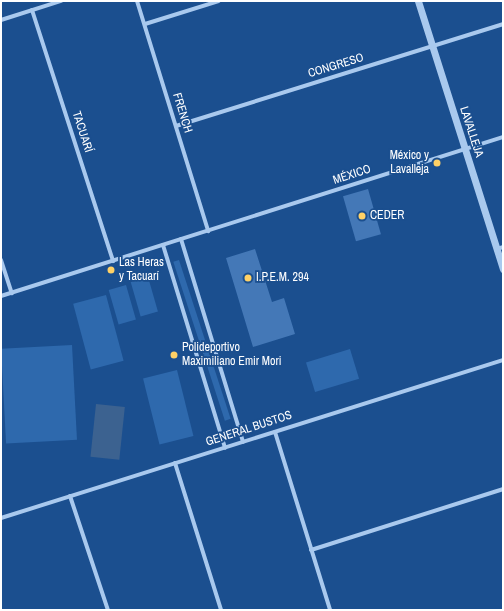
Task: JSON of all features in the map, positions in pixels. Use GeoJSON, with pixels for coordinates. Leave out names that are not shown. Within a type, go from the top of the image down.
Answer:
{"type":"FeatureCollection","features":[{"type":"Feature","properties":{"kind":"street"},"geometry":{"type":"LineString","coordinates":[[1,20],[61,1]]}},
{"type":"Feature","properties":{"kind":"street","name":"FRENCH"},"geometry":{"type":"LineString","coordinates":[[138,1],[208,231]]}},
{"type":"Feature","properties":{"kind":"street"},"geometry":{"type":"LineString","coordinates":[[144,24],[219,1]]}},
{"type":"Feature","properties":{"kind":"street","name":"LAVALLEJA"},"geometry":{"type":"LineString","coordinates":[[418,1],[465,149],[500,248],[503,269]]}},
{"type":"Feature","properties":{"kind":"street","name":"TACUARÍ"},"geometry":{"type":"LineString","coordinates":[[32,10],[113,261]]}},
{"type":"Feature","properties":{"kind":"street","name":"CONGRESO"},"geometry":{"type":"LineString","coordinates":[[176,126],[503,24]]}},
{"type":"Feature","properties":{"kind":"street","name":"MÉXICO"},"geometry":{"type":"LineString","coordinates":[[1,296],[503,137]]}},
{"type":"Feature","properties":{"kind":"street"},"geometry":{"type":"LineString","coordinates":[[181,240],[243,442]]}},
{"type":"Feature","properties":{"kind":"street"},"geometry":{"type":"LineString","coordinates":[[163,245],[225,448]]}},
{"type":"Feature","properties":{"kind":"street"},"geometry":{"type":"LineString","coordinates":[[1,260],[12,292]]}},
{"type":"Feature","properties":{"kind":"street","name":"GENERAL BUSTOS"},"geometry":{"type":"LineString","coordinates":[[1,518],[503,360]]}},
{"type":"Feature","properties":{"kind":"street"},"geometry":{"type":"LineString","coordinates":[[275,432],[330,610]]}},
{"type":"Feature","properties":{"kind":"street"},"geometry":{"type":"LineString","coordinates":[[175,463],[221,610]]}},
{"type":"Feature","properties":{"kind":"street"},"geometry":{"type":"LineString","coordinates":[[311,550],[503,489]]}},
{"type":"Feature","properties":{"kind":"street"},"geometry":{"type":"LineString","coordinates":[[70,496],[108,609],[102,610]]}},
{"type":"Feature","properties":{"kind":"shaded area"},"geometry":{"type":"Polygon","coordinates":[[[179,260],[231,419],[225,421],[173,262],[179,260]]]}},
{"type":"Feature","properties":{"kind":"shaded area"},"geometry":{"type":"Polygon","coordinates":[[[148,277],[158,312],[141,317],[131,282],[148,277]]]}},
{"type":"Feature","properties":{"kind":"shaded area"},"geometry":{"type":"Polygon","coordinates":[[[126,285],[136,320],[119,325],[109,290],[126,285]]]}},
{"type":"Feature","properties":{"kind":"shaded area"},"geometry":{"type":"Polygon","coordinates":[[[106,295],[124,361],[91,369],[73,304],[106,295]]]}},
{"type":"Feature","properties":{"kind":"shaded area"},"geometry":{"type":"Polygon","coordinates":[[[72,345],[77,440],[6,444],[1,349],[72,345]]]}},
{"type":"Feature","properties":{"kind":"shaded area"},"geometry":{"type":"Polygon","coordinates":[[[350,349],[359,379],[315,392],[306,362],[350,349]]]}},
{"type":"Feature","properties":{"kind":"shaded area"},"geometry":{"type":"Polygon","coordinates":[[[177,370],[193,436],[159,444],[143,378],[177,370]]]}},
{"type":"Feature","properties":{"kind":"shaded area"},"geometry":{"type":"Polygon","coordinates":[[[96,404],[125,407],[119,460],[90,457],[96,404]]]}},
{"type":"Feature","properties":{"kind":"building","name":"CEDER"},"geometry":{"type":"Polygon","coordinates":[[[368,189],[381,234],[356,241],[343,196],[368,189]]]}},
{"type":"Feature","properties":{"kind":"building","name":"I.P.E.M. 294"},"geometry":{"type":"Polygon","coordinates":[[[255,249],[272,302],[284,298],[295,334],[253,347],[226,258],[255,249]]]}},
{"type":"Feature","properties":{"kind":"place","name":"México y Lavalleja"},"geometry":{"type":"Point","coordinates":[437,163]}},
{"type":"Feature","properties":{"kind":"place","name":"CEDER"},"geometry":{"type":"Point","coordinates":[362,216]}},
{"type":"Feature","properties":{"kind":"place","name":"Las Heras y Tacuarí"},"geometry":{"type":"Point","coordinates":[111,270]}},
{"type":"Feature","properties":{"kind":"place","name":"I.P.E.M. 294"},"geometry":{"type":"Point","coordinates":[248,278]}},
{"type":"Feature","properties":{"kind":"place","name":"Polideportivo Maximiliano Emir Mori"},"geometry":{"type":"Point","coordinates":[174,355]}}]}
